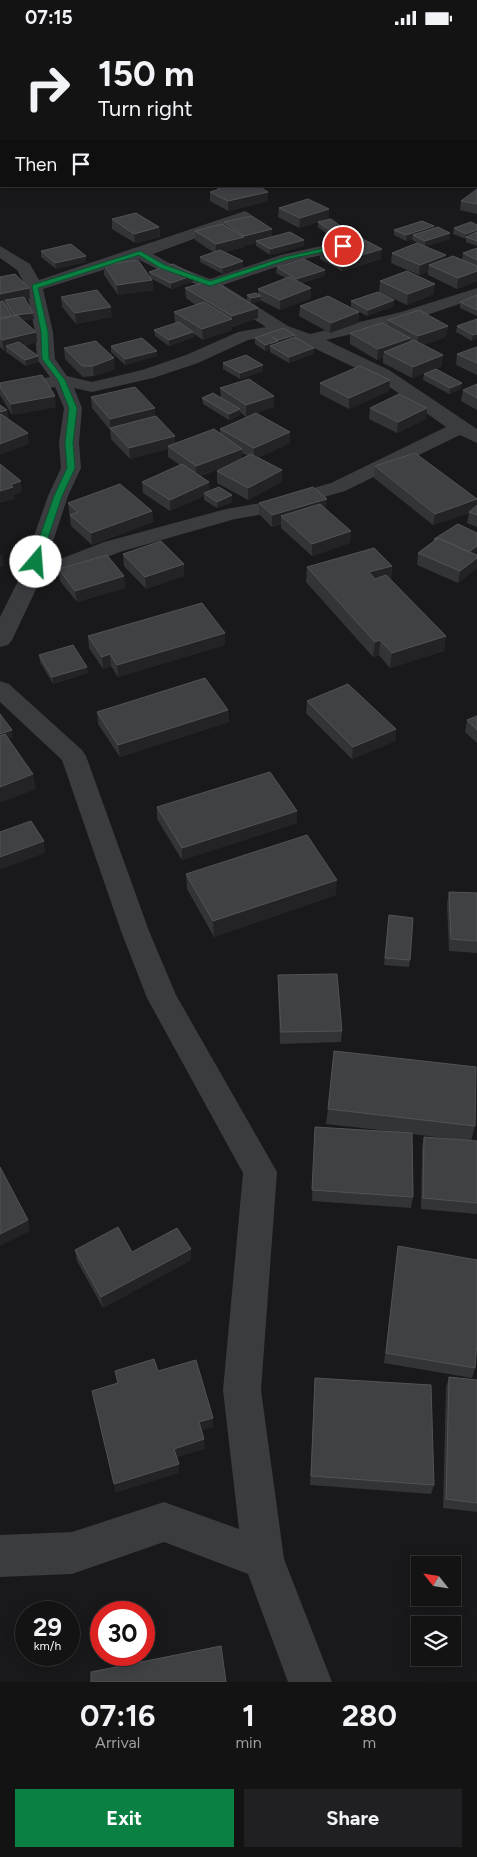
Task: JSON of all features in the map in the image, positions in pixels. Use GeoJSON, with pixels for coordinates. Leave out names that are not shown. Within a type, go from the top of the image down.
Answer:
{"type":"FeatureCollection","features":[{"type":"Feature","properties":{"kind":"street"},"geometry":{"type":"LineString","coordinates":[[34,287],[140,253],[244,215]]}},
{"type":"Feature","properties":{"kind":"street"},"geometry":{"type":"LineString","coordinates":[[210,284],[287,258],[362,242]]}},
{"type":"Feature","properties":{"kind":"street"},"geometry":{"type":"LineString","coordinates":[[0,251],[24,267],[34,287],[44,332],[46,359],[61,380],[73,408],[69,443],[71,468],[58,496],[30,579],[10,615],[0,640]]}},
{"type":"Feature","properties":{"kind":"street"},"geometry":{"type":"LineString","coordinates":[[140,253],[163,266],[210,284],[282,330],[309,339],[383,374],[468,432]]}},
{"type":"Feature","properties":{"kind":"street"},"geometry":{"type":"LineString","coordinates":[[0,274],[24,267]]}},
{"type":"Feature","properties":{"kind":"street"},"geometry":{"type":"LineString","coordinates":[[309,339],[406,316],[477,293]]}},
{"type":"Feature","properties":{"kind":"street"},"geometry":{"type":"LineString","coordinates":[[0,391],[61,380],[92,387],[147,374],[192,359],[244,336],[282,330]]}},
{"type":"Feature","properties":{"kind":"street"},"geometry":{"type":"LineString","coordinates":[[30,579],[112,547],[233,513],[263,509],[338,487],[468,432]]}},
{"type":"Feature","properties":{"kind":"street"},"geometry":{"type":"LineString","coordinates":[[0,689],[73,756],[135,931],[162,998],[260,1172],[242,1390],[263,1559],[310,1682]]}},
{"type":"Feature","properties":{"kind":"street"},"geometry":{"type":"LineString","coordinates":[[0,1556],[72,1553],[164,1522],[263,1559]]}},
{"type":"Feature","properties":{"kind":"building"},"geometry":{"type":"Polygon","coordinates":[[[217,187],[260,187],[268,192],[228,201],[210,192],[220,189],[217,187]]]}},
{"type":"Feature","properties":{"kind":"building"},"geometry":{"type":"Polygon","coordinates":[[[477,189],[477,204],[461,201],[477,189]]]}},
{"type":"Feature","properties":{"kind":"building"},"geometry":{"type":"Polygon","coordinates":[[[308,199],[329,209],[300,218],[279,208],[308,199]]]}},
{"type":"Feature","properties":{"kind":"building"},"geometry":{"type":"Polygon","coordinates":[[[136,213],[159,227],[134,234],[112,219],[136,213]]]}},
{"type":"Feature","properties":{"kind":"building"},"geometry":{"type":"Polygon","coordinates":[[[252,216],[272,229],[244,236],[224,222],[252,216]]]}},
{"type":"Feature","properties":{"kind":"building"},"geometry":{"type":"Polygon","coordinates":[[[331,219],[343,228],[331,231],[318,222],[331,219]]]}},
{"type":"Feature","properties":{"kind":"building"},"geometry":{"type":"Polygon","coordinates":[[[422,221],[434,226],[406,235],[394,230],[422,221]]]}},
{"type":"Feature","properties":{"kind":"building"},"geometry":{"type":"Polygon","coordinates":[[[471,222],[477,225],[477,230],[466,234],[454,228],[471,222]]]}},
{"type":"Feature","properties":{"kind":"building"},"geometry":{"type":"Polygon","coordinates":[[[222,224],[244,237],[216,244],[195,231],[222,224]]]}},
{"type":"Feature","properties":{"kind":"building"},"geometry":{"type":"Polygon","coordinates":[[[438,227],[450,233],[425,241],[413,235],[438,227]]]}},
{"type":"Feature","properties":{"kind":"building"},"geometry":{"type":"Polygon","coordinates":[[[290,232],[304,240],[270,249],[256,241],[290,232]]]}},
{"type":"Feature","properties":{"kind":"building"},"geometry":{"type":"Polygon","coordinates":[[[477,232],[477,241],[466,237],[477,232]]]}},
{"type":"Feature","properties":{"kind":"building"},"geometry":{"type":"Polygon","coordinates":[[[359,237],[382,249],[342,261],[320,249],[359,237]]]}},
{"type":"Feature","properties":{"kind":"building"},"geometry":{"type":"Polygon","coordinates":[[[417,243],[446,255],[420,265],[392,253],[417,243]]]}},
{"type":"Feature","properties":{"kind":"building"},"geometry":{"type":"Polygon","coordinates":[[[71,244],[86,256],[55,263],[41,251],[71,244]]]}},
{"type":"Feature","properties":{"kind":"building"},"geometry":{"type":"Polygon","coordinates":[[[477,248],[477,260],[463,253],[477,248]]]}},
{"type":"Feature","properties":{"kind":"building"},"geometry":{"type":"Polygon","coordinates":[[[220,250],[243,261],[222,268],[200,257],[220,250]]]}},
{"type":"Feature","properties":{"kind":"building"},"geometry":{"type":"Polygon","coordinates":[[[453,256],[477,266],[477,271],[458,278],[429,265],[453,256]]]}},
{"type":"Feature","properties":{"kind":"building"},"geometry":{"type":"Polygon","coordinates":[[[304,259],[325,270],[296,279],[277,267],[304,259]]]}},
{"type":"Feature","properties":{"kind":"building"},"geometry":{"type":"Polygon","coordinates":[[[138,260],[152,280],[117,285],[104,265],[138,260]]]}},
{"type":"Feature","properties":{"kind":"building"},"geometry":{"type":"Polygon","coordinates":[[[173,264],[194,275],[171,283],[149,272],[173,264]]]}},
{"type":"Feature","properties":{"kind":"building"},"geometry":{"type":"Polygon","coordinates":[[[407,271],[435,284],[408,294],[380,281],[407,271]]]}},
{"type":"Feature","properties":{"kind":"building"},"geometry":{"type":"Polygon","coordinates":[[[15,274],[29,288],[0,294],[0,277],[15,274]]]}},
{"type":"Feature","properties":{"kind":"building"},"geometry":{"type":"Polygon","coordinates":[[[289,277],[311,288],[280,300],[258,289],[289,277]]]}},
{"type":"Feature","properties":{"kind":"building"},"geometry":{"type":"Polygon","coordinates":[[[212,280],[258,308],[232,316],[185,288],[212,280]]]}},
{"type":"Feature","properties":{"kind":"building"},"geometry":{"type":"Polygon","coordinates":[[[97,290],[111,307],[75,313],[61,297],[97,290]]]}},
{"type":"Feature","properties":{"kind":"building"},"geometry":{"type":"Polygon","coordinates":[[[378,292],[394,300],[368,310],[351,301],[378,292]]]}},
{"type":"Feature","properties":{"kind":"building"},"geometry":{"type":"Polygon","coordinates":[[[256,293],[261,296],[251,298],[247,295],[256,293]]]}},
{"type":"Feature","properties":{"kind":"building"},"geometry":{"type":"Polygon","coordinates":[[[477,295],[477,310],[460,302],[477,295]]]}},
{"type":"Feature","properties":{"kind":"building"},"geometry":{"type":"Polygon","coordinates":[[[328,296],[359,312],[331,323],[300,306],[328,296]]]}},
{"type":"Feature","properties":{"kind":"building"},"geometry":{"type":"Polygon","coordinates":[[[24,297],[33,313],[14,315],[5,300],[24,297]]]}},
{"type":"Feature","properties":{"kind":"building"},"geometry":{"type":"Polygon","coordinates":[[[3,301],[12,316],[0,318],[0,302],[3,301]]]}},
{"type":"Feature","properties":{"kind":"building"},"geometry":{"type":"Polygon","coordinates":[[[204,302],[232,319],[202,329],[174,312],[204,302]]]}},
{"type":"Feature","properties":{"kind":"building"},"geometry":{"type":"Polygon","coordinates":[[[419,310],[448,326],[418,336],[388,320],[419,310]]]}},
{"type":"Feature","properties":{"kind":"building"},"geometry":{"type":"Polygon","coordinates":[[[17,315],[36,332],[2,340],[0,338],[0,319],[17,315]]]}},
{"type":"Feature","properties":{"kind":"building"},"geometry":{"type":"Polygon","coordinates":[[[477,319],[477,334],[473,335],[457,326],[477,319]]]}},
{"type":"Feature","properties":{"kind":"building"},"geometry":{"type":"Polygon","coordinates":[[[179,322],[193,332],[169,340],[154,330],[179,322]]]}},
{"type":"Feature","properties":{"kind":"building"},"geometry":{"type":"Polygon","coordinates":[[[382,323],[410,338],[378,349],[350,333],[382,323]]]}},
{"type":"Feature","properties":{"kind":"building"},"geometry":{"type":"Polygon","coordinates":[[[283,328],[295,335],[278,340],[272,337],[278,341],[265,345],[255,338],[283,328]]]}},
{"type":"Feature","properties":{"kind":"building"},"geometry":{"type":"Polygon","coordinates":[[[295,337],[314,348],[289,357],[270,346],[295,337]]]}},
{"type":"Feature","properties":{"kind":"building"},"geometry":{"type":"Polygon","coordinates":[[[142,338],[157,351],[125,359],[111,346],[142,338]]]}},
{"type":"Feature","properties":{"kind":"building"},"geometry":{"type":"Polygon","coordinates":[[[414,340],[443,355],[413,367],[384,352],[414,340]]]}},
{"type":"Feature","properties":{"kind":"building"},"geometry":{"type":"Polygon","coordinates":[[[96,341],[114,358],[93,366],[82,366],[64,348],[96,341]]]}},
{"type":"Feature","properties":{"kind":"building"},"geometry":{"type":"Polygon","coordinates":[[[19,342],[38,356],[25,360],[6,346],[19,342]]]}},
{"type":"Feature","properties":{"kind":"building"},"geometry":{"type":"Polygon","coordinates":[[[477,347],[477,363],[457,354],[477,347]]]}},
{"type":"Feature","properties":{"kind":"building"},"geometry":{"type":"Polygon","coordinates":[[[246,355],[263,365],[240,373],[223,363],[246,355]]]}},
{"type":"Feature","properties":{"kind":"building"},"geometry":{"type":"Polygon","coordinates":[[[360,366],[390,380],[349,398],[320,383],[360,366]]]}},
{"type":"Feature","properties":{"kind":"building"},"geometry":{"type":"Polygon","coordinates":[[[436,369],[462,383],[450,388],[424,374],[436,369]]]}},
{"type":"Feature","properties":{"kind":"building"},"geometry":{"type":"Polygon","coordinates":[[[42,375],[55,396],[11,404],[0,387],[0,383],[42,375]]]}},
{"type":"Feature","properties":{"kind":"building"},"geometry":{"type":"Polygon","coordinates":[[[249,379],[274,396],[246,405],[220,388],[249,379]]]}},
{"type":"Feature","properties":{"kind":"building"},"geometry":{"type":"Polygon","coordinates":[[[477,384],[477,398],[463,390],[477,384]]]}},
{"type":"Feature","properties":{"kind":"building"},"geometry":{"type":"Polygon","coordinates":[[[135,387],[155,408],[110,419],[91,397],[135,387]]]}},
{"type":"Feature","properties":{"kind":"building"},"geometry":{"type":"Polygon","coordinates":[[[213,393],[240,409],[229,414],[202,398],[213,393]]]}},
{"type":"Feature","properties":{"kind":"building"},"geometry":{"type":"Polygon","coordinates":[[[399,394],[427,408],[398,422],[370,408],[399,394]]]}},
{"type":"Feature","properties":{"kind":"building"},"geometry":{"type":"Polygon","coordinates":[[[0,405],[7,410],[0,412],[0,405]]]}},
{"type":"Feature","properties":{"kind":"building"},"geometry":{"type":"Polygon","coordinates":[[[256,413],[290,432],[254,448],[220,429],[256,413]]]}},
{"type":"Feature","properties":{"kind":"building"},"geometry":{"type":"Polygon","coordinates":[[[1,414],[28,433],[0,444],[1,414]]]}},
{"type":"Feature","properties":{"kind":"building"},"geometry":{"type":"Polygon","coordinates":[[[156,416],[175,436],[129,448],[110,428],[156,416]]]}},
{"type":"Feature","properties":{"kind":"building"},"geometry":{"type":"Polygon","coordinates":[[[214,429],[242,449],[196,466],[168,446],[214,429]]]}},
{"type":"Feature","properties":{"kind":"building"},"geometry":{"type":"Polygon","coordinates":[[[415,453],[477,499],[435,514],[375,466],[415,453]]]}},
{"type":"Feature","properties":{"kind":"building"},"geometry":{"type":"Polygon","coordinates":[[[251,454],[282,470],[248,488],[217,471],[251,454]]]}},
{"type":"Feature","properties":{"kind":"building"},"geometry":{"type":"Polygon","coordinates":[[[0,464],[21,481],[10,485],[13,487],[0,491],[0,464]]]}},
{"type":"Feature","properties":{"kind":"building"},"geometry":{"type":"Polygon","coordinates":[[[182,464],[209,482],[170,500],[142,482],[182,464]]]}},
{"type":"Feature","properties":{"kind":"building"},"geometry":{"type":"Polygon","coordinates":[[[120,484],[152,511],[91,533],[70,515],[78,512],[68,503],[120,484]]]}},
{"type":"Feature","properties":{"kind":"building"},"geometry":{"type":"Polygon","coordinates":[[[219,487],[232,495],[217,502],[204,493],[219,487]]]}},
{"type":"Feature","properties":{"kind":"building"},"geometry":{"type":"Polygon","coordinates":[[[313,487],[327,499],[272,515],[259,503],[313,487]]]}},
{"type":"Feature","properties":{"kind":"building"},"geometry":{"type":"Polygon","coordinates":[[[320,504],[351,531],[312,544],[281,516],[320,504]]]}},
{"type":"Feature","properties":{"kind":"building"},"geometry":{"type":"Polygon","coordinates":[[[477,505],[477,515],[469,512],[477,505]]]}},
{"type":"Feature","properties":{"kind":"building"},"geometry":{"type":"Polygon","coordinates":[[[458,524],[477,533],[477,546],[469,552],[438,538],[434,539],[458,524]]]}},
{"type":"Feature","properties":{"kind":"building"},"geometry":{"type":"Polygon","coordinates":[[[438,538],[477,555],[477,558],[460,571],[418,553],[438,538]]]}},
{"type":"Feature","properties":{"kind":"building"},"geometry":{"type":"Polygon","coordinates":[[[161,541],[184,564],[145,577],[123,554],[161,541]]]}},
{"type":"Feature","properties":{"kind":"building"},"geometry":{"type":"Polygon","coordinates":[[[374,548],[392,566],[369,572],[375,579],[386,575],[446,636],[392,653],[380,640],[375,642],[307,567],[374,548]]]}},
{"type":"Feature","properties":{"kind":"building"},"geometry":{"type":"Polygon","coordinates":[[[107,555],[124,576],[75,591],[59,569],[107,555]]]}},
{"type":"Feature","properties":{"kind":"building"},"geometry":{"type":"Polygon","coordinates":[[[202,603],[225,633],[117,665],[110,654],[102,657],[88,636],[202,603]]]}},
{"type":"Feature","properties":{"kind":"building"},"geometry":{"type":"Polygon","coordinates":[[[73,645],[87,667],[52,677],[39,655],[73,645]]]}},
{"type":"Feature","properties":{"kind":"building"},"geometry":{"type":"Polygon","coordinates":[[[205,678],[228,710],[118,745],[97,712],[205,678]]]}},
{"type":"Feature","properties":{"kind":"building"},"geometry":{"type":"Polygon","coordinates":[[[348,684],[396,729],[353,747],[307,701],[348,684]]]}},
{"type":"Feature","properties":{"kind":"building"},"geometry":{"type":"Polygon","coordinates":[[[0,714],[12,730],[0,734],[0,714]]]}},
{"type":"Feature","properties":{"kind":"building"},"geometry":{"type":"Polygon","coordinates":[[[477,716],[477,730],[467,720],[477,716]]]}},
{"type":"Feature","properties":{"kind":"building"},"geometry":{"type":"Polygon","coordinates":[[[5,734],[33,774],[0,787],[0,736],[5,734]]]}},
{"type":"Feature","properties":{"kind":"building"},"geometry":{"type":"Polygon","coordinates":[[[270,772],[297,811],[182,848],[157,807],[270,772]]]}},
{"type":"Feature","properties":{"kind":"building"},"geometry":{"type":"Polygon","coordinates":[[[31,821],[44,841],[0,857],[0,832],[31,821]]]}},
{"type":"Feature","properties":{"kind":"building"},"geometry":{"type":"Polygon","coordinates":[[[307,835],[337,880],[213,921],[186,874],[307,835]]]}},
{"type":"Feature","properties":{"kind":"building"},"geometry":{"type":"Polygon","coordinates":[[[449,892],[477,893],[477,941],[451,939],[449,892]]]}},
{"type":"Feature","properties":{"kind":"building"},"geometry":{"type":"Polygon","coordinates":[[[389,915],[413,918],[410,960],[385,958],[389,915]]]}},
{"type":"Feature","properties":{"kind":"building"},"geometry":{"type":"Polygon","coordinates":[[[337,974],[342,1031],[281,1032],[278,975],[337,974]]]}},
{"type":"Feature","properties":{"kind":"building"},"geometry":{"type":"Polygon","coordinates":[[[334,1051],[476,1067],[475,1126],[328,1109],[334,1051]]]}},
{"type":"Feature","properties":{"kind":"building"},"geometry":{"type":"Polygon","coordinates":[[[315,1127],[412,1133],[413,1197],[312,1190],[315,1127]]]}},
{"type":"Feature","properties":{"kind":"building"},"geometry":{"type":"Polygon","coordinates":[[[424,1137],[477,1141],[477,1203],[423,1198],[424,1137]]]}},
{"type":"Feature","properties":{"kind":"building"},"geometry":{"type":"Polygon","coordinates":[[[0,1167],[28,1220],[0,1234],[0,1167]]]}},
{"type":"Feature","properties":{"kind":"building"},"geometry":{"type":"Polygon","coordinates":[[[118,1227],[132,1252],[177,1228],[191,1249],[101,1297],[75,1250],[118,1227]]]}},
{"type":"Feature","properties":{"kind":"building"},"geometry":{"type":"Polygon","coordinates":[[[398,1246],[477,1260],[477,1342],[475,1368],[386,1353],[398,1246]]]}},
{"type":"Feature","properties":{"kind":"building"},"geometry":{"type":"Polygon","coordinates":[[[154,1359],[158,1371],[196,1360],[213,1418],[199,1422],[204,1439],[174,1449],[179,1464],[114,1484],[92,1391],[118,1383],[115,1371],[154,1359]]]}},
{"type":"Feature","properties":{"kind":"building"},"geometry":{"type":"Polygon","coordinates":[[[449,1377],[477,1380],[477,1503],[446,1499],[449,1377]]]}},
{"type":"Feature","properties":{"kind":"building"},"geometry":{"type":"Polygon","coordinates":[[[315,1378],[431,1385],[434,1485],[311,1476],[315,1378]]]}},
{"type":"Feature","properties":{"kind":"building"},"geometry":{"type":"Polygon","coordinates":[[[221,1646],[226,1682],[91,1682],[91,1672],[121,1666],[155,1666],[155,1659],[221,1646]]]}},
{"type":"Feature","properties":{"kind":"route"},"geometry":{"type":"LineString","coordinates":[[36,562],[58,496],[71,468],[69,443],[73,408],[61,380],[46,359],[44,332],[34,287],[140,253],[163,266],[210,284],[287,258],[343,246]]}}]}
